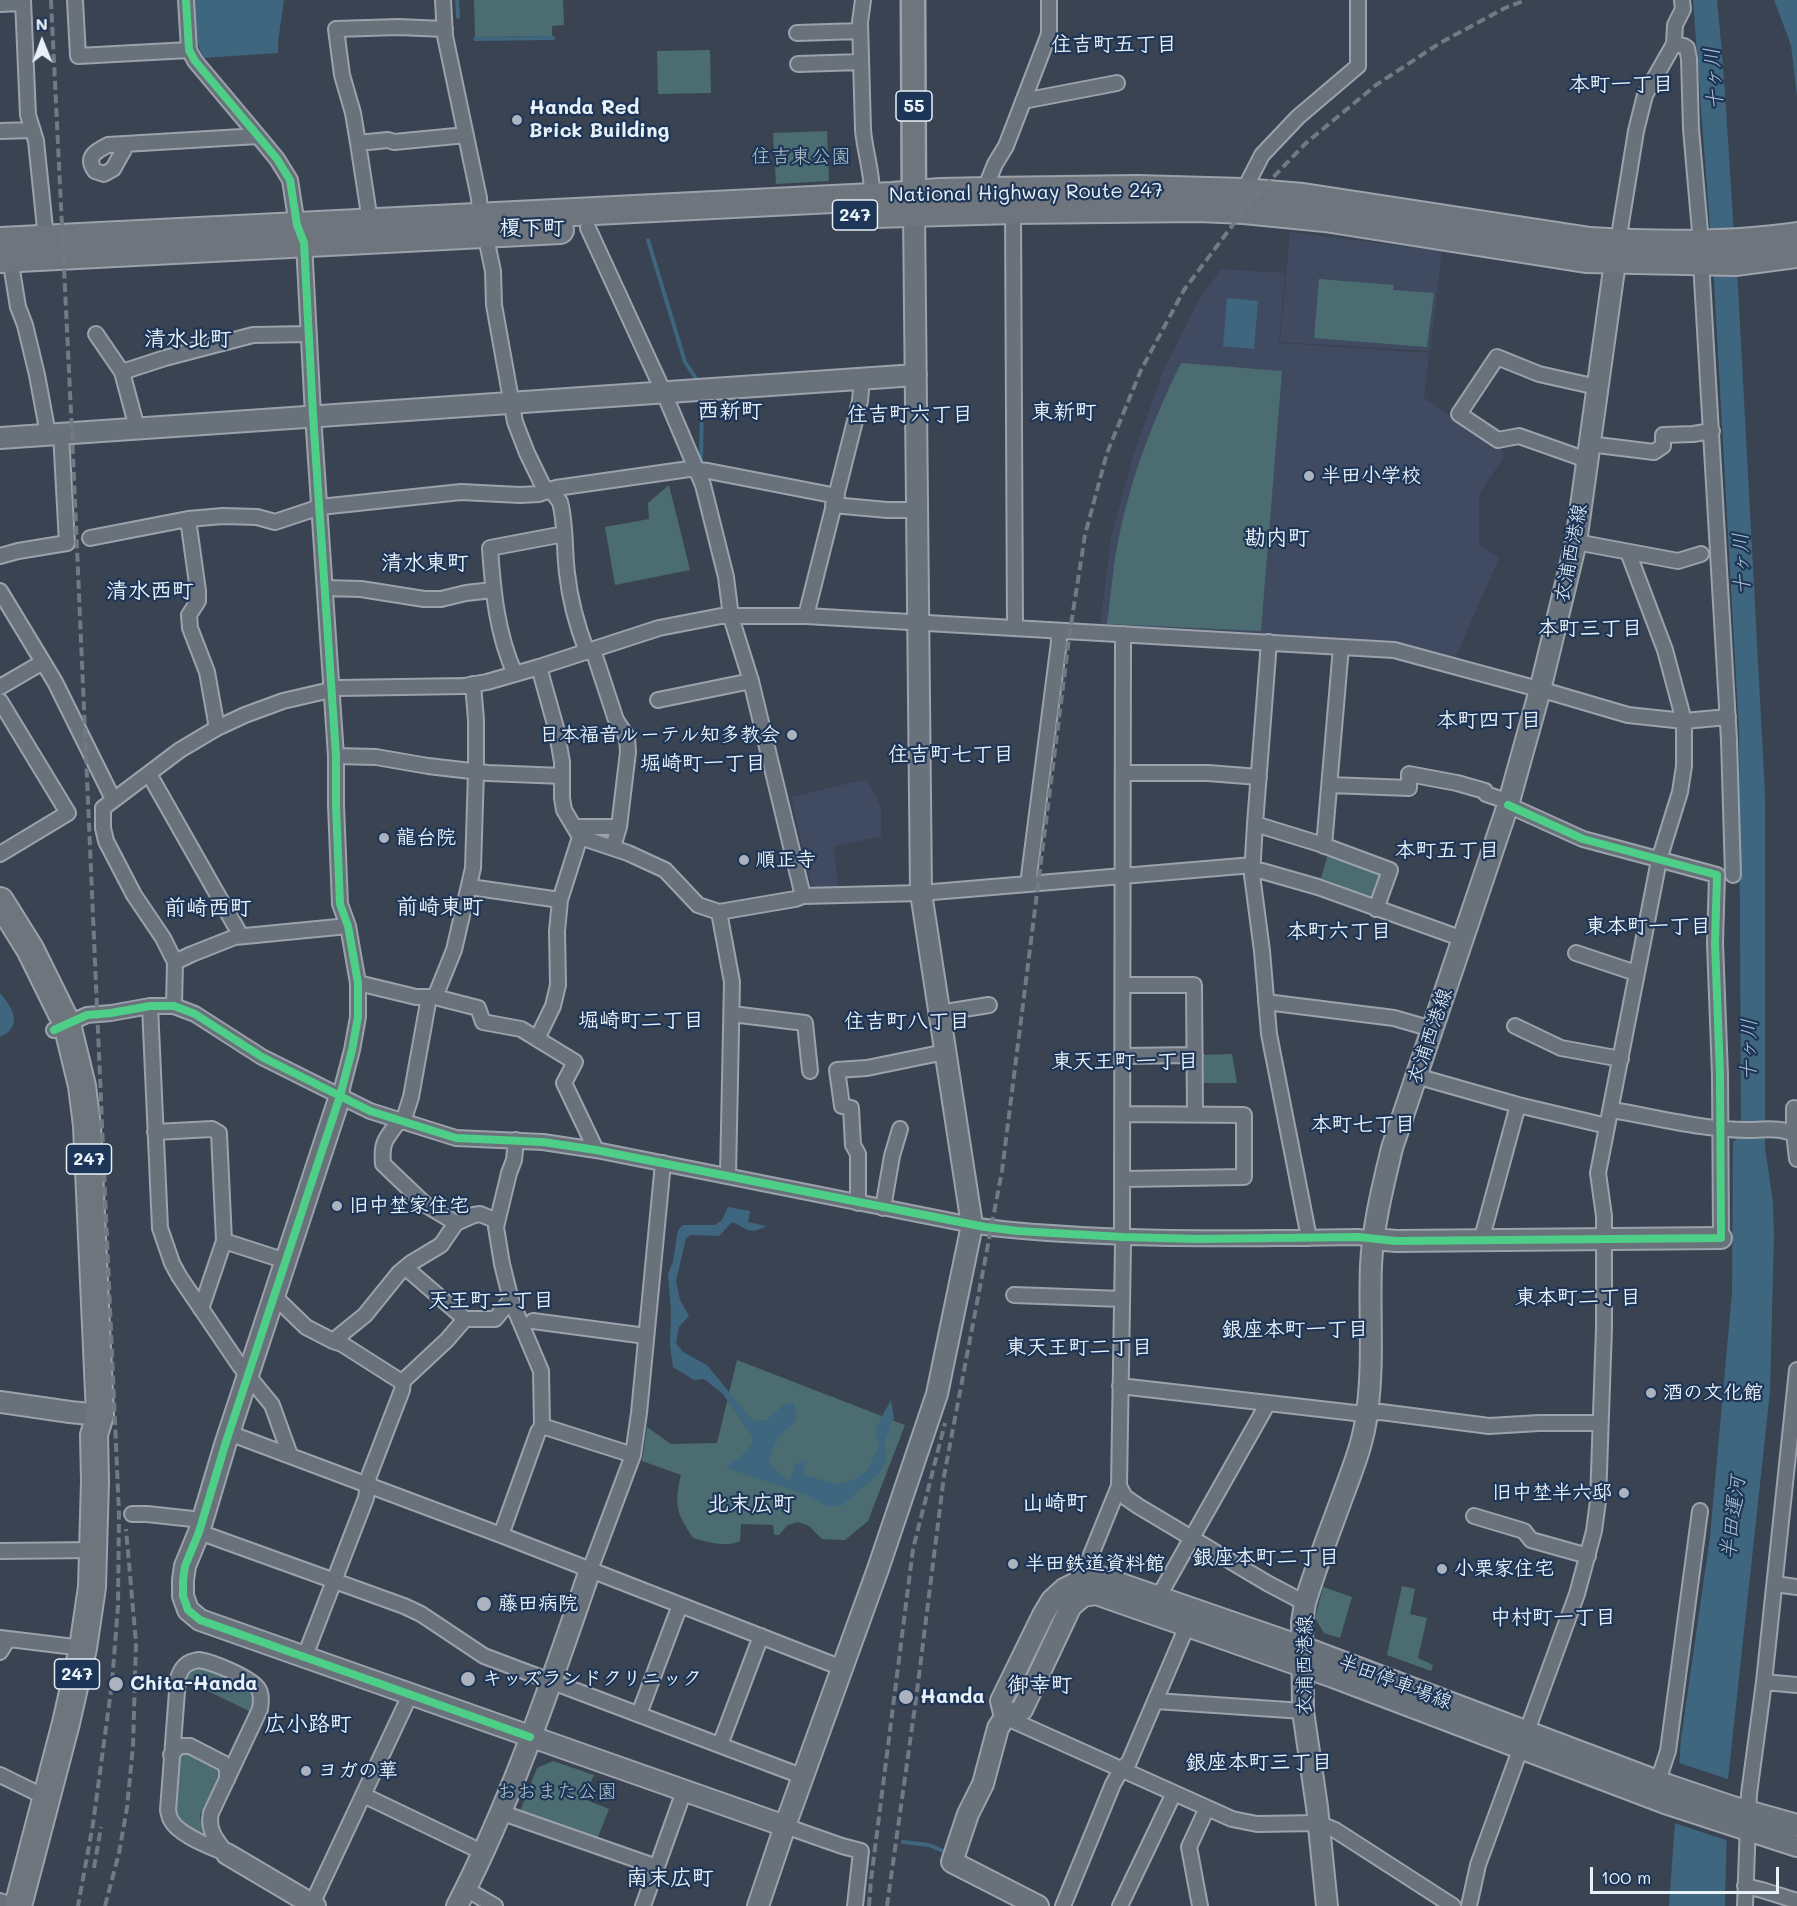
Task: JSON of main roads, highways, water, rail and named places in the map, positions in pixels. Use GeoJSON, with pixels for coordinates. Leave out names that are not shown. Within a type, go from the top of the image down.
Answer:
{"type":"FeatureCollection","features":[{"type":"Feature","properties":{"kind":"highway","name":"National Highway Route 247"},"geometry":{"type":"LineString","coordinates":[[3,252],[46,238],[301,234],[370,221],[588,228],[914,203],[988,191],[1137,189],[1303,196],[1590,241],[1617,251]]}},
{"type":"Feature","properties":{"kind":"highway","name":"National Highway Route 247"},"geometry":{"type":"LineString","coordinates":[[3,252],[482,224],[873,197],[914,203],[1013,210],[1199,208],[1244,210],[1325,218],[1586,259],[1617,251],[1753,250],[1797,254]]}},
{"type":"Feature","properties":{"kind":"highway","name":"National Highway Route 247"},"geometry":{"type":"LineString","coordinates":[[1753,250],[1797,236]]}},
{"type":"Feature","properties":{"kind":"highway","name":"247"},"geometry":{"type":"LineString","coordinates":[[0,901],[30,949],[82,1086],[87,1126],[95,1481],[92,1587],[83,1648],[47,1798],[17,1906]]}},
{"type":"Feature","properties":{"kind":"highway","name":"247"},"geometry":{"type":"LineString","coordinates":[[0,927],[61,1027]]}},
{"type":"Feature","properties":{"kind":"main road","name":"55"},"geometry":{"type":"LineString","coordinates":[[913,0],[914,203]]}},
{"type":"Feature","properties":{"kind":"main road"},"geometry":{"type":"LineString","coordinates":[[758,1906],[937,1394],[972,1225],[921,893],[914,203]]}},
{"type":"Feature","properties":{"kind":"main road","name":"衣浦西港線"},"geometry":{"type":"LineString","coordinates":[[1327,1906],[1303,1711],[1302,1622],[1305,1603],[1362,1441],[1370,1381],[1371,1264],[1380,1196],[1392,1148],[1509,803],[1540,690],[1576,542],[1617,251]]}},
{"type":"Feature","properties":{"kind":"main road"},"geometry":{"type":"LineString","coordinates":[[0,438],[916,375]]}},
{"type":"Feature","properties":{"kind":"main road"},"geometry":{"type":"LineString","coordinates":[[340,1096],[185,1566],[183,1596],[188,1610],[200,1620],[785,1826]]}},
{"type":"Feature","properties":{"kind":"main road"},"geometry":{"type":"LineString","coordinates":[[1374,1239],[1481,1241],[1721,1238]]}},
{"type":"Feature","properties":{"kind":"main road"},"geometry":{"type":"LineString","coordinates":[[0,1402],[93,1421]]}},
{"type":"Feature","properties":{"kind":"main road"},"geometry":{"type":"LineString","coordinates":[[461,1897],[500,1812],[530,1737],[590,1570]]}},
{"type":"Feature","properties":{"kind":"main road","name":"半田停車場線"},"geometry":{"type":"LineString","coordinates":[[1005,1717],[1001,1701],[1052,1599],[1064,1589],[1080,1581],[1101,1577],[1154,1604],[1303,1656],[1525,1741],[1749,1821],[1797,1846]]}},
{"type":"Feature","properties":{"kind":"main road","name":"半田停車場線"},"geometry":{"type":"LineString","coordinates":[[1038,1906],[952,1862],[968,1814],[983,1784],[998,1728],[1005,1717],[1022,1710],[1071,1606],[1083,1596],[1096,1593],[1154,1604]]}},
{"type":"Feature","properties":{"kind":"main road","name":"半田停車場線"},"geometry":{"type":"LineString","coordinates":[[1749,1821],[1797,1825]]}},
{"type":"Feature","properties":{"kind":"main road"},"geometry":{"type":"LineString","coordinates":[[227,1854],[313,1905]]}},
{"type":"Feature","properties":{"kind":"water"},"geometry":{"type":"Polygon","coordinates":[[[194,0],[284,0],[278,53],[203,58],[196,38],[194,0]]]}},
{"type":"Feature","properties":{"kind":"water"},"geometry":{"type":"Polygon","coordinates":[[[1693,0],[1717,0],[1738,287],[1765,793],[1765,1147],[1773,1203],[1774,1236],[1770,1392],[1728,1779],[1725,1906],[1669,1906],[1681,1739],[1710,1537],[1732,1292],[1733,1142],[1739,1136],[1741,1122],[1739,731],[1714,282],[1693,0]]]}},
{"type":"Feature","properties":{"kind":"water"},"geometry":{"type":"Polygon","coordinates":[[[1774,0],[1797,0],[1797,97],[1791,45],[1774,0]]]}},
{"type":"Feature","properties":{"kind":"water"},"geometry":{"type":"Polygon","coordinates":[[[1227,298],[1258,301],[1254,349],[1223,346],[1227,298]]]}},
{"type":"Feature","properties":{"kind":"water"},"geometry":{"type":"Polygon","coordinates":[[[0,993],[12,1011],[14,1022],[12,1028],[0,1037],[0,993]]]}},
{"type":"Feature","properties":{"kind":"water"},"geometry":{"type":"Polygon","coordinates":[[[728,1207],[750,1211],[748,1222],[766,1226],[751,1231],[732,1222],[719,1236],[691,1235],[686,1238],[676,1281],[680,1300],[689,1316],[679,1327],[676,1343],[683,1352],[707,1365],[753,1421],[767,1420],[783,1405],[793,1402],[796,1419],[775,1444],[769,1464],[784,1478],[790,1480],[796,1464],[805,1461],[804,1475],[837,1484],[852,1481],[867,1470],[879,1447],[875,1429],[891,1400],[894,1418],[884,1444],[887,1457],[879,1474],[841,1506],[827,1506],[806,1495],[729,1469],[727,1465],[739,1458],[752,1444],[752,1436],[723,1394],[704,1379],[694,1380],[673,1367],[670,1345],[671,1311],[668,1274],[673,1261],[678,1230],[683,1225],[715,1225],[722,1220],[728,1207]]]}},
{"type":"Feature","properties":{"kind":"waterway"},"geometry":{"type":"LineString","coordinates":[[457,0],[458,17]]}},
{"type":"Feature","properties":{"kind":"waterway"},"geometry":{"type":"LineString","coordinates":[[475,39],[553,38]]}},
{"type":"Feature","properties":{"kind":"waterway"},"geometry":{"type":"LineString","coordinates":[[648,240],[685,362],[697,380]]}},
{"type":"Feature","properties":{"kind":"waterway"},"geometry":{"type":"LineString","coordinates":[[701,461],[702,397]]}},
{"type":"Feature","properties":{"kind":"waterway"},"geometry":{"type":"LineString","coordinates":[[903,1842],[929,1845],[948,1853]]}},
{"type":"Feature","properties":{"kind":"railway"},"geometry":{"type":"LineString","coordinates":[[51,0],[119,1514],[118,1606],[112,1683],[93,1824],[78,1906]]}},
{"type":"Feature","properties":{"kind":"railway"},"geometry":{"type":"LineString","coordinates":[[887,1906],[944,1476],[1002,1171],[1070,631],[1085,535],[1107,453],[1141,370],[1184,290],[1258,193],[1306,143],[1376,85],[1440,43],[1505,8],[1526,0]]}},
{"type":"Feature","properties":{"kind":"railway"},"geometry":{"type":"LineString","coordinates":[[869,1906],[913,1549],[945,1423]]}},
{"type":"Feature","properties":{"kind":"railway"},"geometry":{"type":"LineString","coordinates":[[105,1906],[119,1853],[127,1808],[133,1746],[136,1643],[126,1529]]}},
{"type":"Feature","properties":{"kind":"railway"},"geometry":{"type":"LineString","coordinates":[[94,1868],[101,1827]]}},
{"type":"Feature","properties":{"kind":"place","name":"Handa Red Brick Building"},"geometry":{"type":"Point","coordinates":[517,120]}},
{"type":"Feature","properties":{"kind":"place","name":"半田小学校"},"geometry":{"type":"Point","coordinates":[1309,476]}},
{"type":"Feature","properties":{"kind":"place","name":"日本福音ルーテル知多教会"},"geometry":{"type":"Point","coordinates":[792,735]}},
{"type":"Feature","properties":{"kind":"place","name":"龍台院"},"geometry":{"type":"Point","coordinates":[384,838]}},
{"type":"Feature","properties":{"kind":"place","name":"順正寺"},"geometry":{"type":"Point","coordinates":[744,860]}},
{"type":"Feature","properties":{"kind":"place","name":"旧中埜家住宅"},"geometry":{"type":"Point","coordinates":[337,1206]}},
{"type":"Feature","properties":{"kind":"place","name":"酒の文化館"},"geometry":{"type":"Point","coordinates":[1651,1393]}},
{"type":"Feature","properties":{"kind":"place","name":"旧中埜半六邸"},"geometry":{"type":"Point","coordinates":[1624,1493]}},
{"type":"Feature","properties":{"kind":"place","name":"半田鉄道資料館"},"geometry":{"type":"Point","coordinates":[1013,1564]}},
{"type":"Feature","properties":{"kind":"place","name":"小栗家住宅"},"geometry":{"type":"Point","coordinates":[1442,1569]}},
{"type":"Feature","properties":{"kind":"place","name":"藤田病院"},"geometry":{"type":"Point","coordinates":[484,1604]}},
{"type":"Feature","properties":{"kind":"place","name":"キッズランドクリニック"},"geometry":{"type":"Point","coordinates":[468,1679]}},
{"type":"Feature","properties":{"kind":"place","name":"Chita-Handa"},"geometry":{"type":"Point","coordinates":[116,1684]}},
{"type":"Feature","properties":{"kind":"place","name":"Handa"},"geometry":{"type":"Point","coordinates":[906,1697]}},
{"type":"Feature","properties":{"kind":"place","name":"ヨガの華"},"geometry":{"type":"Point","coordinates":[306,1771]}},
{"type":"Feature","properties":{"kind":"district","name":"住吉町五丁目"},"geometry":{"type":"Point","coordinates":[1114,45]}},
{"type":"Feature","properties":{"kind":"district","name":"本町一丁目"},"geometry":{"type":"Point","coordinates":[1621,85]}},
{"type":"Feature","properties":{"kind":"district","name":"榎下町"},"geometry":{"type":"Point","coordinates":[532,228]}},
{"type":"Feature","properties":{"kind":"district","name":"清水北町"},"geometry":{"type":"Point","coordinates":[188,339]}},
{"type":"Feature","properties":{"kind":"district","name":"西新町"},"geometry":{"type":"Point","coordinates":[730,411]}},
{"type":"Feature","properties":{"kind":"district","name":"東新町"},"geometry":{"type":"Point","coordinates":[1064,412]}},
{"type":"Feature","properties":{"kind":"district","name":"住吉町六丁目"},"geometry":{"type":"Point","coordinates":[910,415]}},
{"type":"Feature","properties":{"kind":"district","name":"勘内町"},"geometry":{"type":"Point","coordinates":[1277,538]}},
{"type":"Feature","properties":{"kind":"district","name":"清水東町"},"geometry":{"type":"Point","coordinates":[425,563]}},
{"type":"Feature","properties":{"kind":"district","name":"清水西町"},"geometry":{"type":"Point","coordinates":[150,591]}},
{"type":"Feature","properties":{"kind":"district","name":"本町三丁目"},"geometry":{"type":"Point","coordinates":[1590,629]}},
{"type":"Feature","properties":{"kind":"district","name":"本町四丁目"},"geometry":{"type":"Point","coordinates":[1489,721]}},
{"type":"Feature","properties":{"kind":"district","name":"住吉町七丁目"},"geometry":{"type":"Point","coordinates":[951,755]}},
{"type":"Feature","properties":{"kind":"district","name":"堀崎町一丁目"},"geometry":{"type":"Point","coordinates":[703,764]}},
{"type":"Feature","properties":{"kind":"district","name":"本町五丁目"},"geometry":{"type":"Point","coordinates":[1447,851]}},
{"type":"Feature","properties":{"kind":"district","name":"前崎東町"},"geometry":{"type":"Point","coordinates":[440,907]}},
{"type":"Feature","properties":{"kind":"district","name":"前崎西町"},"geometry":{"type":"Point","coordinates":[208,908]}},
{"type":"Feature","properties":{"kind":"district","name":"東本町一丁目"},"geometry":{"type":"Point","coordinates":[1648,927]}},
{"type":"Feature","properties":{"kind":"district","name":"本町六丁目"},"geometry":{"type":"Point","coordinates":[1339,932]}},
{"type":"Feature","properties":{"kind":"district","name":"堀崎町二丁目"},"geometry":{"type":"Point","coordinates":[641,1021]}},
{"type":"Feature","properties":{"kind":"district","name":"住吉町八丁目"},"geometry":{"type":"Point","coordinates":[907,1022]}},
{"type":"Feature","properties":{"kind":"district","name":"東天王町一丁目"},"geometry":{"type":"Point","coordinates":[1125,1062]}},
{"type":"Feature","properties":{"kind":"district","name":"本町七丁目"},"geometry":{"type":"Point","coordinates":[1363,1125]}},
{"type":"Feature","properties":{"kind":"district","name":"東本町二丁目"},"geometry":{"type":"Point","coordinates":[1578,1298]}},
{"type":"Feature","properties":{"kind":"district","name":"天王町二丁目"},"geometry":{"type":"Point","coordinates":[491,1301]}},
{"type":"Feature","properties":{"kind":"district","name":"銀座本町一丁目"},"geometry":{"type":"Point","coordinates":[1295,1330]}},
{"type":"Feature","properties":{"kind":"district","name":"東天王町二丁目"},"geometry":{"type":"Point","coordinates":[1079,1348]}},
{"type":"Feature","properties":{"kind":"district","name":"山崎町"},"geometry":{"type":"Point","coordinates":[1055,1503]}},
{"type":"Feature","properties":{"kind":"district","name":"北末広町"},"geometry":{"type":"Point","coordinates":[751,1504]}},
{"type":"Feature","properties":{"kind":"district","name":"銀座本町二丁目"},"geometry":{"type":"Point","coordinates":[1266,1558]}},
{"type":"Feature","properties":{"kind":"district","name":"中村町一丁目"},"geometry":{"type":"Point","coordinates":[1553,1618]}},
{"type":"Feature","properties":{"kind":"district","name":"御幸町"},"geometry":{"type":"Point","coordinates":[1040,1685]}},
{"type":"Feature","properties":{"kind":"district","name":"広小路町"},"geometry":{"type":"Point","coordinates":[308,1724]}},
{"type":"Feature","properties":{"kind":"district","name":"銀座本町三丁目"},"geometry":{"type":"Point","coordinates":[1259,1763]}},
{"type":"Feature","properties":{"kind":"district","name":"南末広町"},"geometry":{"type":"Point","coordinates":[670,1878]}},
{"type":"Feature","properties":{"kind":"water label","name":"十ヶ川"},"geometry":{"type":"Point","coordinates":[1714,79]}},
{"type":"Feature","properties":{"kind":"water label","name":"十ヶ川"},"geometry":{"type":"Point","coordinates":[1742,564]}},
{"type":"Feature","properties":{"kind":"water label","name":"十ヶ川"},"geometry":{"type":"Point","coordinates":[1749,1050]}},
{"type":"Feature","properties":{"kind":"water label","name":"半田運河"},"geometry":{"type":"Point","coordinates":[1733,1518]}},
{"type":"Feature","properties":{"kind":"park label","name":"住吉東公園"},"geometry":{"type":"Point","coordinates":[801,157]}},
{"type":"Feature","properties":{"kind":"park label","name":"おおまた公園"},"geometry":{"type":"Point","coordinates":[557,1792]}}]}
